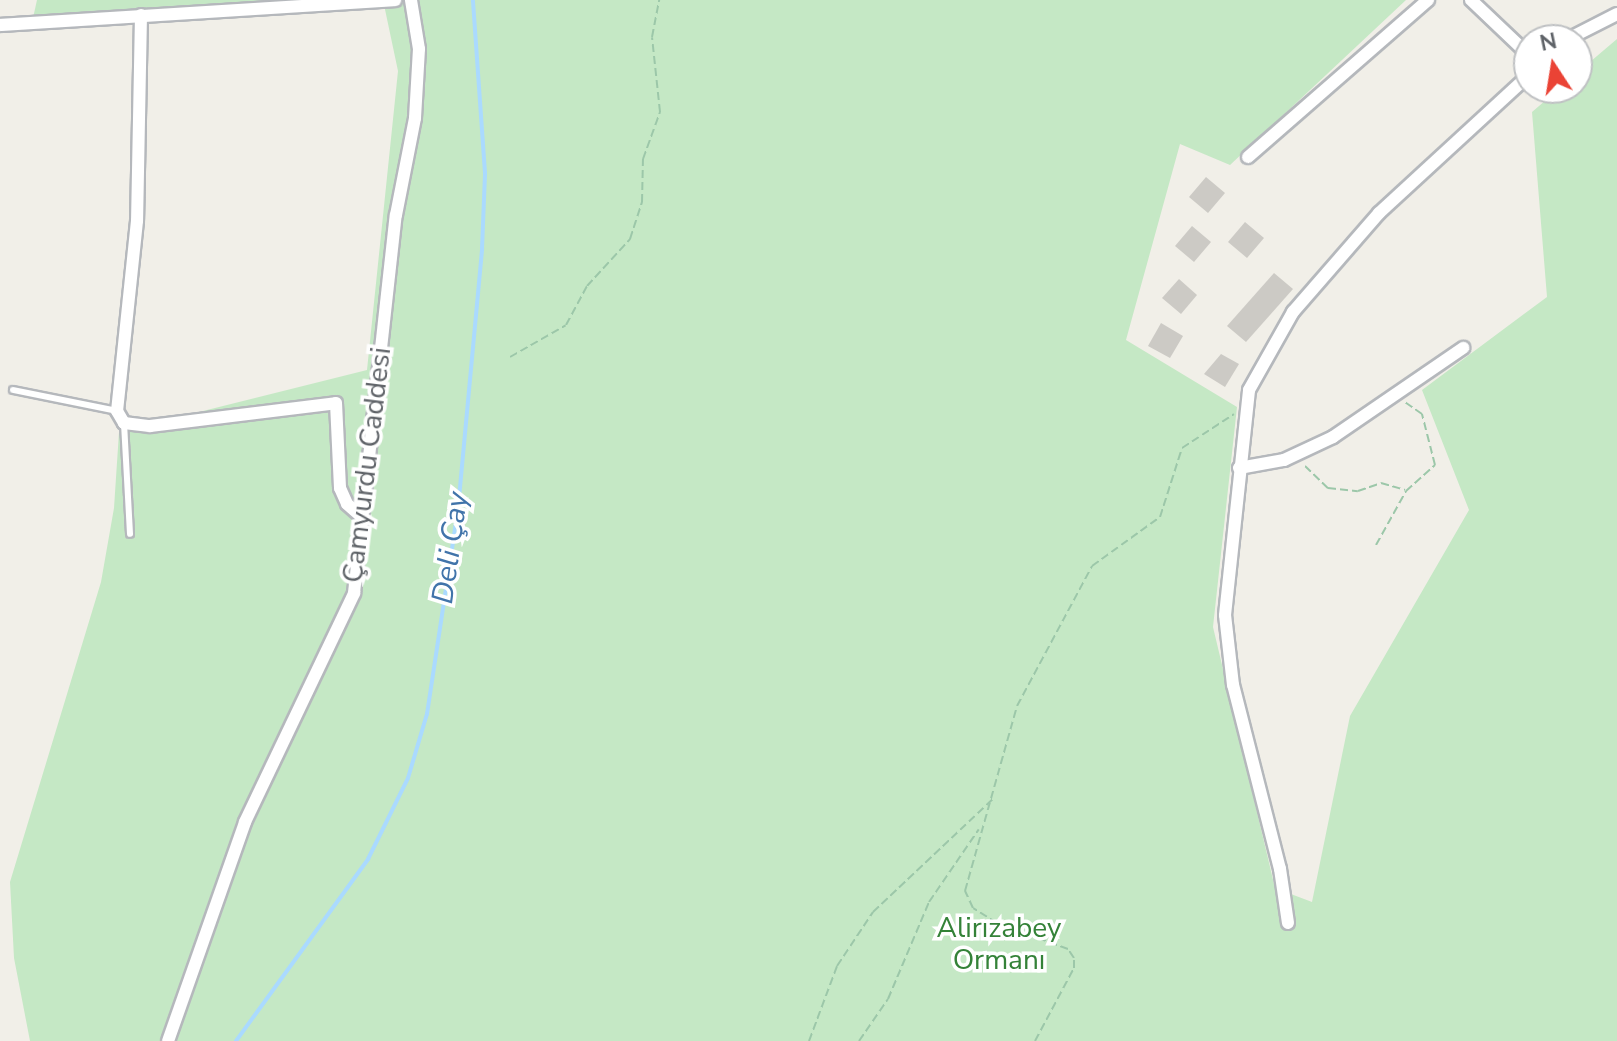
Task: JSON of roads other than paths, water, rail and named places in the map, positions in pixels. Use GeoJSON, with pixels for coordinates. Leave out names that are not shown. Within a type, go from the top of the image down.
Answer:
{"type":"FeatureCollection","features":[{"type":"Feature","properties":{"kind":"street"},"geometry":{"type":"LineString","coordinates":[[0,25],[395,0]]}},
{"type":"Feature","properties":{"kind":"street","name":"Çamyurdu Caddesi"},"geometry":{"type":"LineString","coordinates":[[168,1041],[245,822],[354,593],[396,215],[415,118],[419,49],[411,0]]}},
{"type":"Feature","properties":{"kind":"street"},"geometry":{"type":"LineString","coordinates":[[1248,157],[1428,0]]}},
{"type":"Feature","properties":{"kind":"street"},"geometry":{"type":"LineString","coordinates":[[1471,0],[1513,40]]}},
{"type":"Feature","properties":{"kind":"street"},"geometry":{"type":"LineString","coordinates":[[1593,26],[1617,14]]}},
{"type":"Feature","properties":{"kind":"street"},"geometry":{"type":"LineString","coordinates":[[141,15],[137,221],[121,417],[162,425],[336,403],[340,488],[347,504],[362,517]]}},
{"type":"Feature","properties":{"kind":"street"},"geometry":{"type":"LineString","coordinates":[[1288,923],[1280,869],[1233,685],[1225,615],[1249,390],[1293,312],[1379,213],[1513,90]]}},
{"type":"Feature","properties":{"kind":"street"},"geometry":{"type":"LineString","coordinates":[[1239,468],[1297,456],[1394,396],[1463,348]]}},
{"type":"Feature","properties":{"kind":"lane"},"geometry":{"type":"LineString","coordinates":[[13,390],[121,417],[130,534]]}},
{"type":"Feature","properties":{"kind":"waterway","name":"Deli Çay"},"geometry":{"type":"LineString","coordinates":[[236,1041],[368,859],[408,778],[427,714],[458,509],[482,249],[485,173],[473,0]]}},
{"type":"Feature","properties":{"kind":"park label","name":"Alirızabey Ormanı"},"geometry":{"type":"Point","coordinates":[999,944]}}]}
